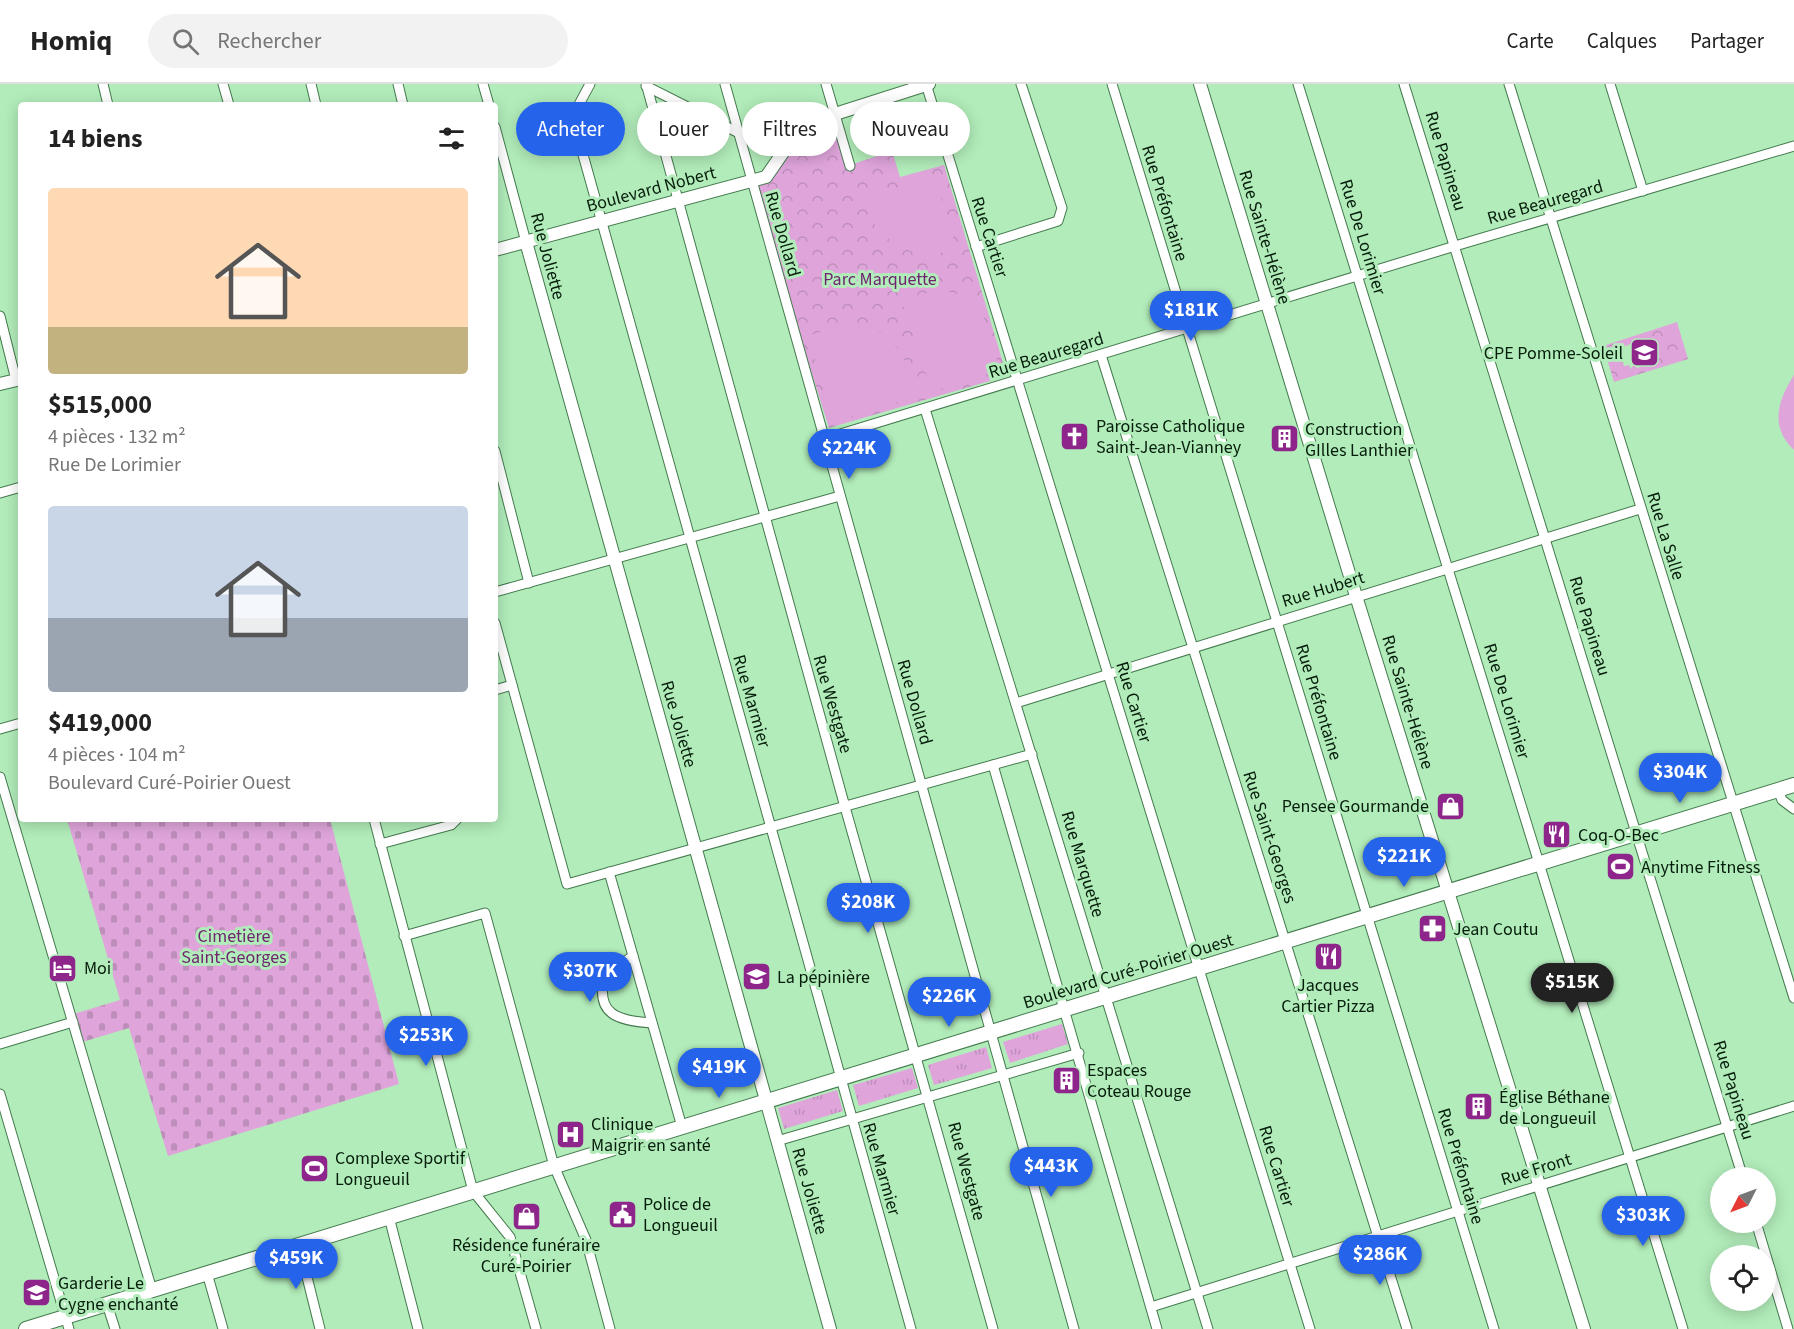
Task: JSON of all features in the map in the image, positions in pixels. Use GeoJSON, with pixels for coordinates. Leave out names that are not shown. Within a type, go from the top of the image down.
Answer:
{"type":"FeatureCollection","features":[{"type":"Feature","properties":{"kind":"main road","name":"Boulevard Curé-Poirier Ouest"},"geometry":{"type":"LineString","coordinates":[[26,1329],[68,1323],[107,1304],[1794,786]]}},
{"type":"Feature","properties":{"kind":"street"},"geometry":{"type":"LineString","coordinates":[[103,84],[107,102]]}},
{"type":"Feature","properties":{"kind":"street"},"geometry":{"type":"LineString","coordinates":[[223,84],[228,102]]}},
{"type":"Feature","properties":{"kind":"street"},"geometry":{"type":"LineString","coordinates":[[311,84],[315,102]]}},
{"type":"Feature","properties":{"kind":"street"},"geometry":{"type":"LineString","coordinates":[[398,84],[403,102]]}},
{"type":"Feature","properties":{"kind":"street"},"geometry":{"type":"LineString","coordinates":[[483,84],[488,102]]}},
{"type":"Feature","properties":{"kind":"street","name":"Rue Marmier"},"geometry":{"type":"LineString","coordinates":[[590,84],[576,110],[574,126],[841,1078],[850,1119],[911,1329]]}},
{"type":"Feature","properties":{"kind":"street","name":"Rue Dollard"},"geometry":{"type":"LineString","coordinates":[[724,84],[1074,1329]]}},
{"type":"Feature","properties":{"kind":"street"},"geometry":{"type":"LineString","coordinates":[[826,84],[832,102]]}},
{"type":"Feature","properties":{"kind":"street","name":"Boulevard Nobert"},"geometry":{"type":"LineString","coordinates":[[838,112],[927,84]]}},
{"type":"Feature","properties":{"kind":"street","name":"Rue Cartier"},"geometry":{"type":"LineString","coordinates":[[927,84],[1310,1329]]}},
{"type":"Feature","properties":{"kind":"street"},"geometry":{"type":"LineString","coordinates":[[976,247],[1058,221],[1062,208],[1022,84]]}},
{"type":"Feature","properties":{"kind":"street","name":"Rue Préfontaine"},"geometry":{"type":"LineString","coordinates":[[1112,84],[1185,330],[1494,1329]]}},
{"type":"Feature","properties":{"kind":"street","name":"Rue Sainte-Hélène"},"geometry":{"type":"LineString","coordinates":[[1200,84],[1356,596],[1584,1329]]}},
{"type":"Feature","properties":{"kind":"street","name":"Rue De Lorimier"},"geometry":{"type":"LineString","coordinates":[[1298,84],[1683,1329]]}},
{"type":"Feature","properties":{"kind":"street","name":"Rue Papineau"},"geometry":{"type":"LineString","coordinates":[[1404,84],[1740,1167]]}},
{"type":"Feature","properties":{"kind":"street","name":"Rue La Salle"},"geometry":{"type":"LineString","coordinates":[[1509,84],[1794,998]]}},
{"type":"Feature","properties":{"kind":"street"},"geometry":{"type":"LineString","coordinates":[[1610,84],[1643,191]]}},
{"type":"Feature","properties":{"kind":"street"},"geometry":{"type":"LineString","coordinates":[[645,85],[737,132]]}},
{"type":"Feature","properties":{"kind":"street","name":"Rue Westgate"},"geometry":{"type":"LineString","coordinates":[[645,85],[844,807],[929,1097],[993,1329]]}},
{"type":"Feature","properties":{"kind":"street"},"geometry":{"type":"LineString","coordinates":[[838,123],[850,165]]}},
{"type":"Feature","properties":{"kind":"street","name":"Rue Joliette"},"geometry":{"type":"LineString","coordinates":[[498,138],[830,1329]]}},
{"type":"Feature","properties":{"kind":"street","name":"Rue Beauregard"},"geometry":{"type":"LineString","coordinates":[[824,439],[1455,246],[1794,146]]}},
{"type":"Feature","properties":{"kind":"street","name":"Boulevard Nobert"},"geometry":{"type":"LineString","coordinates":[[498,249],[766,177],[780,156]]}},
{"type":"Feature","properties":{"kind":"street"},"geometry":{"type":"LineString","coordinates":[[0,316],[18,376]]}},
{"type":"Feature","properties":{"kind":"street","name":"Rue Saint-Georges"},"geometry":{"type":"LineString","coordinates":[[1101,355],[1407,1329]]}},
{"type":"Feature","properties":{"kind":"street"},"geometry":{"type":"LineString","coordinates":[[0,384],[18,379]]}},
{"type":"Feature","properties":{"kind":"street","name":"Rue Marquette"},"geometry":{"type":"LineString","coordinates":[[925,409],[1208,1329]]}},
{"type":"Feature","properties":{"kind":"street"},"geometry":{"type":"LineString","coordinates":[[498,463],[529,583]]}},
{"type":"Feature","properties":{"kind":"street"},"geometry":{"type":"LineString","coordinates":[[0,493],[18,488]]}},
{"type":"Feature","properties":{"kind":"street"},"geometry":{"type":"LineString","coordinates":[[498,591],[840,496]]}},
{"type":"Feature","properties":{"kind":"street","name":"Rue Hubert"},"geometry":{"type":"LineString","coordinates":[[1016,703],[1640,509]]}},
{"type":"Feature","properties":{"kind":"street"},"geometry":{"type":"LineString","coordinates":[[498,634],[567,884],[1032,754]]}},
{"type":"Feature","properties":{"kind":"street"},"geometry":{"type":"LineString","coordinates":[[498,689],[512,685]]}},
{"type":"Feature","properties":{"kind":"street"},"geometry":{"type":"LineString","coordinates":[[0,729],[18,724]]}},
{"type":"Feature","properties":{"kind":"street"},"geometry":{"type":"LineString","coordinates":[[993,765],[1079,1053],[1157,1329]]}},
{"type":"Feature","properties":{"kind":"street"},"geometry":{"type":"LineString","coordinates":[[0,777],[152,1290]]}},
{"type":"Feature","properties":{"kind":"street"},"geometry":{"type":"LineString","coordinates":[[1778,790],[1784,802],[1794,809]]}},
{"type":"Feature","properties":{"kind":"street"},"geometry":{"type":"LineString","coordinates":[[375,822],[473,1191],[510,1237],[536,1329]]}},
{"type":"Feature","properties":{"kind":"street"},"geometry":{"type":"LineString","coordinates":[[380,844],[450,822]]}},
{"type":"Feature","properties":{"kind":"street"},"geometry":{"type":"LineString","coordinates":[[609,872],[682,1127]]}},
{"type":"Feature","properties":{"kind":"street"},"geometry":{"type":"LineString","coordinates":[[404,936],[485,913],[554,1166],[586,1240],[610,1329]]}},
{"type":"Feature","properties":{"kind":"street"},"geometry":{"type":"LineString","coordinates":[[633,956],[605,975],[602,987],[603,999],[608,1011],[616,1018],[652,1023]]}},
{"type":"Feature","properties":{"kind":"street"},"geometry":{"type":"LineString","coordinates":[[0,1044],[73,1022]]}},
{"type":"Feature","properties":{"kind":"street"},"geometry":{"type":"LineString","coordinates":[[777,1141],[1079,1053]]}},
{"type":"Feature","properties":{"kind":"street"},"geometry":{"type":"LineString","coordinates":[[0,1094],[68,1323]]}},
{"type":"Feature","properties":{"kind":"street","name":"Rue Front"},"geometry":{"type":"LineString","coordinates":[[1151,1307],[1794,1106]]}},
{"type":"Feature","properties":{"kind":"street"},"geometry":{"type":"LineString","coordinates":[[389,1217],[418,1329]]}},
{"type":"Feature","properties":{"kind":"street"},"geometry":{"type":"LineString","coordinates":[[1759,1233],[1788,1329]]}},
{"type":"Feature","properties":{"kind":"street"},"geometry":{"type":"LineString","coordinates":[[298,1245],[320,1329]]}},
{"type":"Feature","properties":{"kind":"street"},"geometry":{"type":"LineString","coordinates":[[207,1273],[223,1329]]}},
{"type":"Feature","properties":{"kind":"street"},"geometry":{"type":"LineString","coordinates":[[107,1304],[115,1329]]}},
{"type":"Feature","properties":{"kind":"green space","name":"Parc Marquette"},"geometry":{"type":"Polygon","coordinates":[[[838,123],[850,165],[877,156],[894,156],[900,177],[944,165],[1007,376],[829,428],[751,181],[770,176],[784,156],[838,156],[838,123]]]}},
{"type":"Feature","properties":{"kind":"green space"},"geometry":{"type":"Polygon","coordinates":[[[935,177],[956,247],[924,259],[877,232],[866,197],[935,177]]]}},
{"type":"Feature","properties":{"kind":"green space"},"geometry":{"type":"Polygon","coordinates":[[[950,292],[978,300],[1000,370],[932,392],[901,299],[927,293],[950,292]]]}},
{"type":"Feature","properties":{"kind":"green space"},"geometry":{"type":"Polygon","coordinates":[[[852,322],[880,332],[897,347],[918,396],[833,422],[808,336],[852,322]]]}},
{"type":"Feature","properties":{"kind":"green space","name":"CPE Pomme-Soleil"},"geometry":{"type":"Polygon","coordinates":[[[1677,322],[1688,359],[1614,382],[1603,346],[1677,322]],[[1631,344],[1619,348],[1624,366],[1629,365],[1631,369],[1634,364],[1637,368],[1649,364],[1644,347],[1633,350],[1631,344]]]}},
{"type":"Feature","properties":{"kind":"green space"},"geometry":{"type":"Polygon","coordinates":[[[1794,375],[1794,450],[1781,432],[1779,413],[1780,403],[1794,375]]]}},
{"type":"Feature","properties":{"kind":"green space","name":"Cimetière Saint-Georges"},"geometry":{"type":"Polygon","coordinates":[[[68,822],[331,822],[399,1084],[168,1156],[129,1028],[79,1043],[70,1015],[120,1000],[68,822]]]}},
{"type":"Feature","properties":{"kind":"green space"},"geometry":{"type":"Polygon","coordinates":[[[1062,1024],[1068,1044],[1010,1063],[1003,1042],[1062,1024]]]}},
{"type":"Feature","properties":{"kind":"green space"},"geometry":{"type":"Polygon","coordinates":[[[986,1047],[992,1068],[934,1085],[928,1065],[986,1047]]]}},
{"type":"Feature","properties":{"kind":"green space"},"geometry":{"type":"Polygon","coordinates":[[[912,1068],[918,1088],[859,1106],[853,1085],[912,1068]]]}},
{"type":"Feature","properties":{"kind":"green space"},"geometry":{"type":"Polygon","coordinates":[[[837,1090],[843,1111],[784,1129],[778,1108],[837,1090]]]}},
{"type":"Feature","properties":{"kind":"place","name":"CPE Pomme-Soleil"},"geometry":{"type":"Point","coordinates":[1644,353]}},
{"type":"Feature","properties":{"kind":"place","name":"Paroisse Catholique Saint-Jean-Vianney"},"geometry":{"type":"Point","coordinates":[1075,436]}},
{"type":"Feature","properties":{"kind":"place","name":"Construction GIlles Lanthier"},"geometry":{"type":"Point","coordinates":[1284,439]}},
{"type":"Feature","properties":{"kind":"place","name":"Pensee Gourmande"},"geometry":{"type":"Point","coordinates":[1450,806]}},
{"type":"Feature","properties":{"kind":"place","name":"Coq-O-Bec"},"geometry":{"type":"Point","coordinates":[1557,835]}},
{"type":"Feature","properties":{"kind":"place","name":"Anytime Fitness"},"geometry":{"type":"Point","coordinates":[1620,867]}},
{"type":"Feature","properties":{"kind":"place","name":"Jean Coutu"},"geometry":{"type":"Point","coordinates":[1432,929]}},
{"type":"Feature","properties":{"kind":"place","name":"Jacques Cartier Pizza"},"geometry":{"type":"Point","coordinates":[1328,956]}},
{"type":"Feature","properties":{"kind":"place","name":"Moi"},"geometry":{"type":"Point","coordinates":[63,968]}},
{"type":"Feature","properties":{"kind":"place","name":"La pépinière"},"geometry":{"type":"Point","coordinates":[756,977]}},
{"type":"Feature","properties":{"kind":"place","name":"Espaces Coteau Rouge"},"geometry":{"type":"Point","coordinates":[1066,1080]}},
{"type":"Feature","properties":{"kind":"place","name":"Église Béthane de Longueuil"},"geometry":{"type":"Point","coordinates":[1478,1107]}},
{"type":"Feature","properties":{"kind":"place","name":"Clinique Maigrir en santé"},"geometry":{"type":"Point","coordinates":[570,1134]}},
{"type":"Feature","properties":{"kind":"place","name":"Complexe Sportif Longueuil"},"geometry":{"type":"Point","coordinates":[314,1168]}},
{"type":"Feature","properties":{"kind":"place","name":"Police de Longueuil"},"geometry":{"type":"Point","coordinates":[622,1214]}},
{"type":"Feature","properties":{"kind":"place","name":"Résidence funéraire Curé-Poirier"},"geometry":{"type":"Point","coordinates":[526,1216]}},
{"type":"Feature","properties":{"kind":"place","name":"Garderie Le Cygne enchanté"},"geometry":{"type":"Point","coordinates":[37,1293]}}]}
